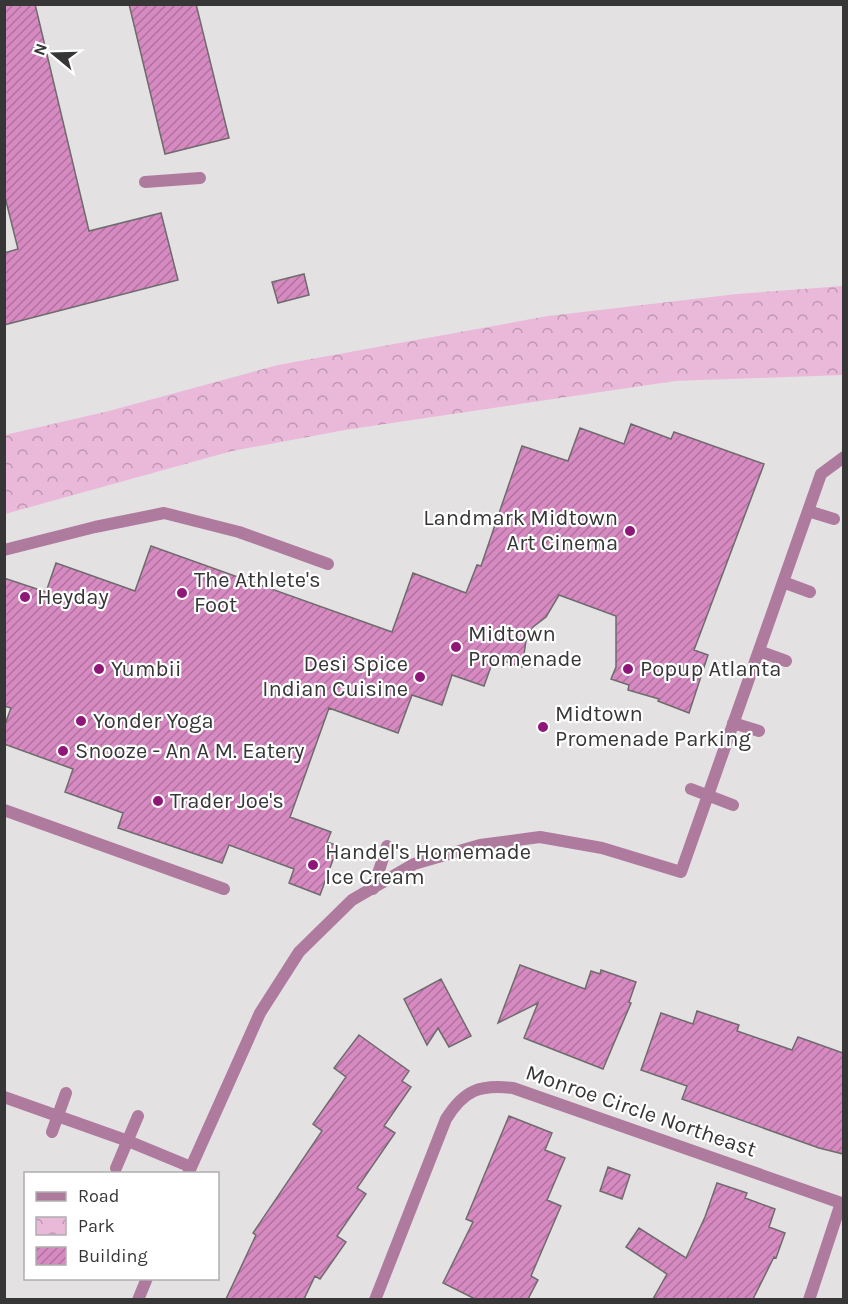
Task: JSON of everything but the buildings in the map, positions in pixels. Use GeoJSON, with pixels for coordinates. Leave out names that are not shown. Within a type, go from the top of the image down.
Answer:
{"type":"FeatureCollection","features":[{"type":"Feature","properties":{"kind":"street"},"geometry":{"type":"LineString","coordinates":[[145,182],[200,178]]}},
{"type":"Feature","properties":{"kind":"street"},"geometry":{"type":"LineString","coordinates":[[4,1097],[128,1141],[190,1170],[261,1013],[299,952],[352,900],[414,864],[480,845],[540,837],[602,848],[681,872],[821,474],[843,457]]}},
{"type":"Feature","properties":{"kind":"street"},"geometry":{"type":"LineString","coordinates":[[808,511],[834,519]]}},
{"type":"Feature","properties":{"kind":"street"},"geometry":{"type":"LineString","coordinates":[[4,550],[95,526],[164,513],[238,532],[328,564]]}},
{"type":"Feature","properties":{"kind":"street"},"geometry":{"type":"LineString","coordinates":[[783,582],[810,592]]}},
{"type":"Feature","properties":{"kind":"street"},"geometry":{"type":"LineString","coordinates":[[759,651],[786,661]]}},
{"type":"Feature","properties":{"kind":"street"},"geometry":{"type":"LineString","coordinates":[[733,723],[759,732]]}},
{"type":"Feature","properties":{"kind":"street"},"geometry":{"type":"LineString","coordinates":[[691,789],[734,805]]}},
{"type":"Feature","properties":{"kind":"street"},"geometry":{"type":"LineString","coordinates":[[4,810],[224,889]]}},
{"type":"Feature","properties":{"kind":"street"},"geometry":{"type":"LineString","coordinates":[[372,889],[387,846]]}},
{"type":"Feature","properties":{"kind":"street","name":"Monroe Circle Northeast"},"geometry":{"type":"LineString","coordinates":[[375,1299],[446,1119],[454,1106],[469,1093],[493,1085],[513,1088],[842,1204]]}},
{"type":"Feature","properties":{"kind":"street"},"geometry":{"type":"LineString","coordinates":[[52,1132],[66,1093]]}},
{"type":"Feature","properties":{"kind":"street"},"geometry":{"type":"LineString","coordinates":[[116,1168],[138,1116]]}},
{"type":"Feature","properties":{"kind":"street"},"geometry":{"type":"LineString","coordinates":[[809,1299],[842,1204]]}},
{"type":"Feature","properties":{"kind":"street"},"geometry":{"type":"LineString","coordinates":[[138,1299],[146,1280]]}},
{"type":"Feature","properties":{"kind":"green space"},"geometry":{"type":"Polygon","coordinates":[[[843,286],[843,375],[675,381],[345,430],[232,451],[5,514],[5,435],[109,411],[278,365],[548,316],[737,294],[843,286]]]}},
{"type":"Feature","properties":{"kind":"place","name":"Landmark Midtown Art Cinema"},"geometry":{"type":"Point","coordinates":[630,531]}},
{"type":"Feature","properties":{"kind":"place","name":"The Athlete's Foot"},"geometry":{"type":"Point","coordinates":[182,593]}},
{"type":"Feature","properties":{"kind":"place","name":"Heyday"},"geometry":{"type":"Point","coordinates":[25,597]}},
{"type":"Feature","properties":{"kind":"place","name":"Midtown Promenade"},"geometry":{"type":"Point","coordinates":[456,647]}},
{"type":"Feature","properties":{"kind":"place","name":"Yumbii"},"geometry":{"type":"Point","coordinates":[99,669]}},
{"type":"Feature","properties":{"kind":"place","name":"Popup Atlanta"},"geometry":{"type":"Point","coordinates":[628,669]}},
{"type":"Feature","properties":{"kind":"place","name":"Desi Spice Indian Cuisine"},"geometry":{"type":"Point","coordinates":[420,677]}},
{"type":"Feature","properties":{"kind":"place","name":"Yonder Yoga"},"geometry":{"type":"Point","coordinates":[81,721]}},
{"type":"Feature","properties":{"kind":"place","name":"Midtown Promenade Parking"},"geometry":{"type":"Point","coordinates":[543,727]}},
{"type":"Feature","properties":{"kind":"place","name":"Snooze - An A M. Eatery"},"geometry":{"type":"Point","coordinates":[63,751]}},
{"type":"Feature","properties":{"kind":"place","name":"Trader Joe's"},"geometry":{"type":"Point","coordinates":[158,801]}},
{"type":"Feature","properties":{"kind":"place","name":"Handel's Homemade Ice Cream"},"geometry":{"type":"Point","coordinates":[313,865]}}]}
